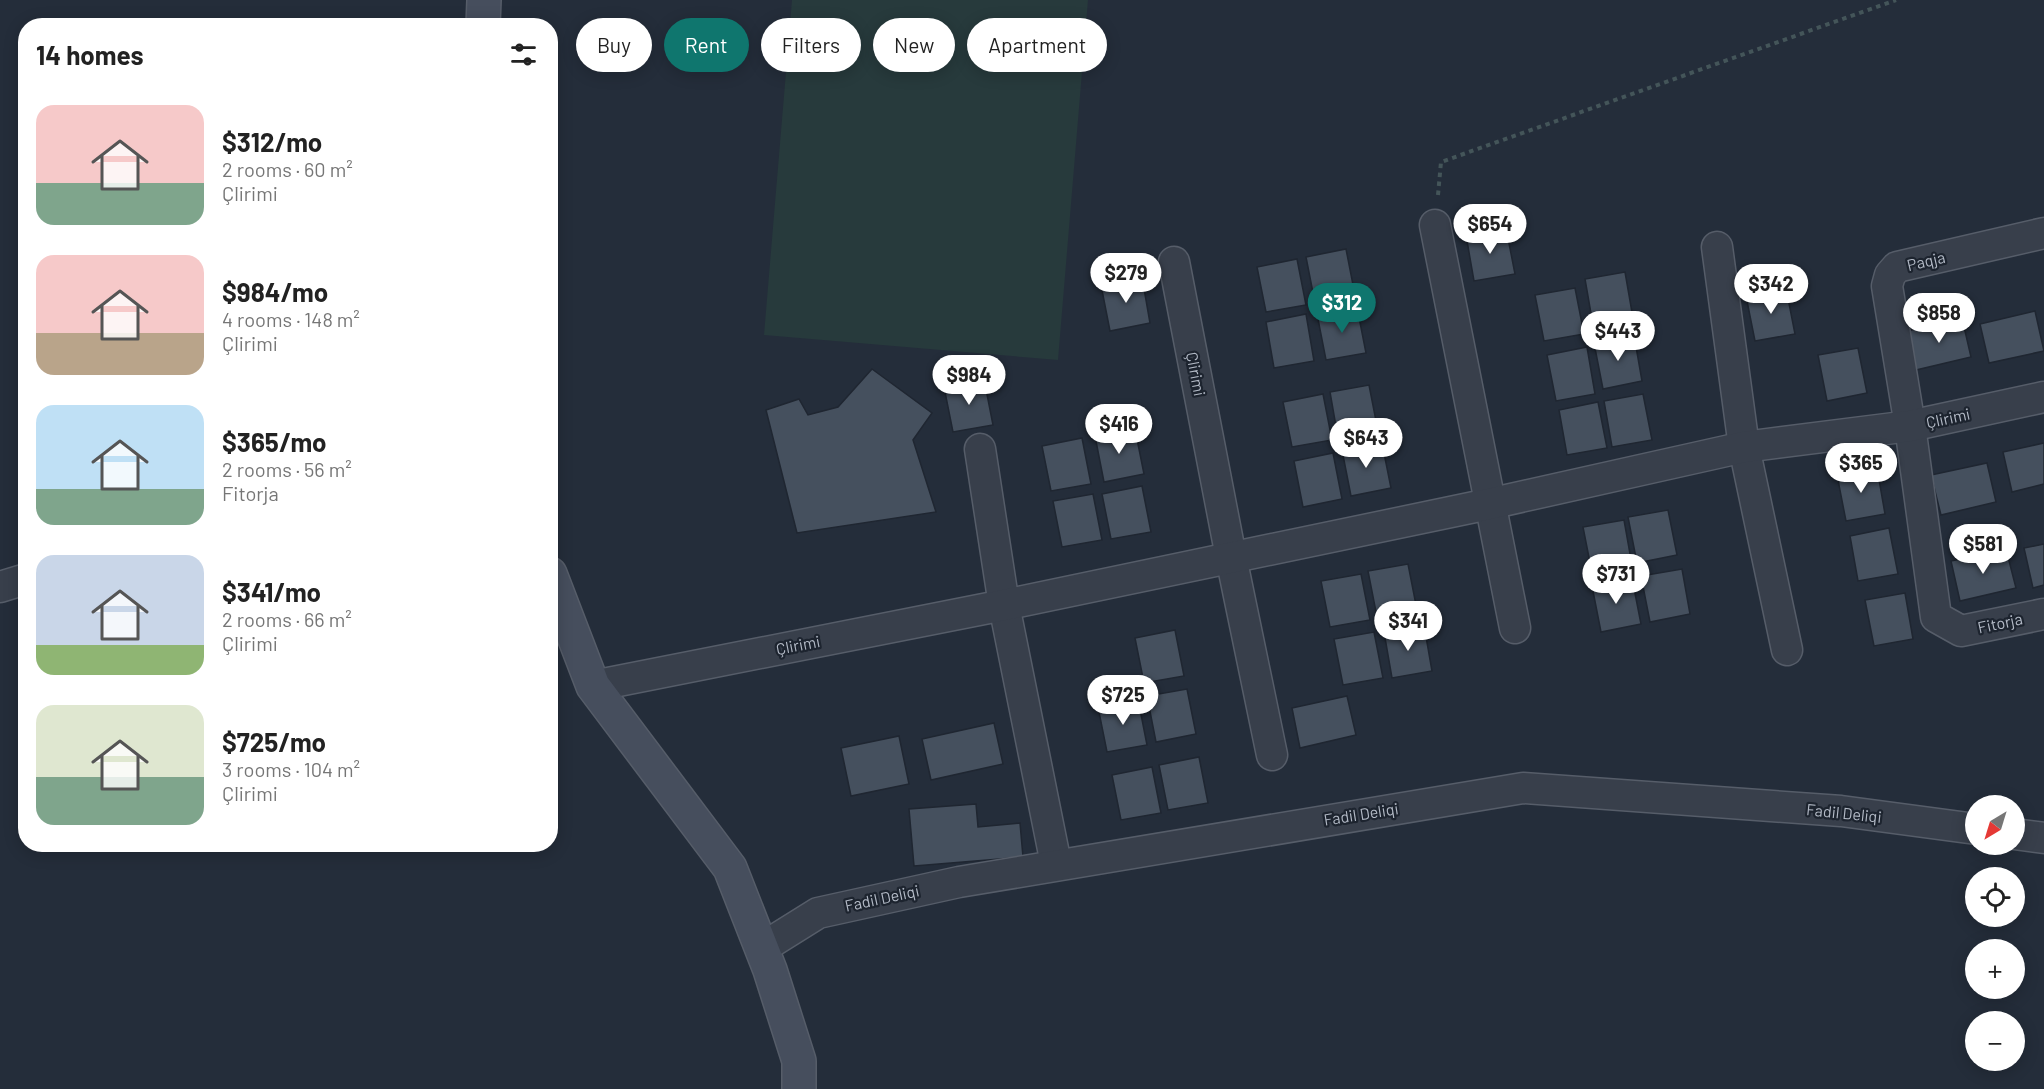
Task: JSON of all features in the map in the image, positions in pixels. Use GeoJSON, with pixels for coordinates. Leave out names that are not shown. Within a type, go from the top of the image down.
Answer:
{"type":"FeatureCollection","features":[{"type":"Feature","properties":{"kind":"main road"},"geometry":{"type":"LineString","coordinates":[[483,18],[484,0]]}},
{"type":"Feature","properties":{"kind":"main road"},"geometry":{"type":"LineString","coordinates":[[558,595],[593,686],[730,868],[762,948],[800,1061],[799,1089]]}},
{"type":"Feature","properties":{"kind":"street"},"geometry":{"type":"LineString","coordinates":[[1435,225],[1515,628]]}},
{"type":"Feature","properties":{"kind":"street","name":"Paqja"},"geometry":{"type":"LineString","coordinates":[[1910,426],[1887,286],[1890,275],[1897,267],[2044,233]]}},
{"type":"Feature","properties":{"kind":"street"},"geometry":{"type":"LineString","coordinates":[[1717,247],[1744,447],[1787,650]]}},
{"type":"Feature","properties":{"kind":"street","name":"Çlirimi"},"geometry":{"type":"LineString","coordinates":[[1174,262],[1272,755]]}},
{"type":"Feature","properties":{"kind":"street","name":"Çlirimi"},"geometry":{"type":"LineString","coordinates":[[593,686],[1004,605],[1489,504],[1744,447],[1910,426],[2044,397]]}},
{"type":"Feature","properties":{"kind":"street","name":"Fitorja"},"geometry":{"type":"LineString","coordinates":[[1910,426],[1936,617],[1961,631],[2044,614]]}},
{"type":"Feature","properties":{"kind":"street"},"geometry":{"type":"LineString","coordinates":[[980,449],[1004,605],[1056,864]]}},
{"type":"Feature","properties":{"kind":"street"},"geometry":{"type":"LineString","coordinates":[[0,587],[18,581]]}},
{"type":"Feature","properties":{"kind":"street","name":"Fadil Deliqi"},"geometry":{"type":"LineString","coordinates":[[762,948],[818,913],[959,882],[1056,864],[1523,788],[1841,811],[1965,828]]}},
{"type":"Feature","properties":{"kind":"street"},"geometry":{"type":"LineString","coordinates":[[2025,835],[2044,838]]}},
{"type":"Feature","properties":{"kind":"path"},"geometry":{"type":"LineString","coordinates":[[1441,162],[1896,0]]}},
{"type":"Feature","properties":{"kind":"shaded area"},"geometry":{"type":"Polygon","coordinates":[[[792,0],[1088,0],[1086,18],[967,18],[967,72],[1082,72],[1058,360],[764,335],[786,72],[861,72],[861,18],[790,18],[792,0]]]}},
{"type":"Feature","properties":{"kind":"building"},"geometry":{"type":"Polygon","coordinates":[[[1506,228],[1515,274],[1474,281],[1466,235],[1506,228]]]}},
{"type":"Feature","properties":{"kind":"building"},"geometry":{"type":"Polygon","coordinates":[[[1346,249],[1355,295],[1315,303],[1306,257],[1346,249]]]}},
{"type":"Feature","properties":{"kind":"building"},"geometry":{"type":"Polygon","coordinates":[[[1297,259],[1306,305],[1266,312],[1257,267],[1297,259]]]}},
{"type":"Feature","properties":{"kind":"building"},"geometry":{"type":"Polygon","coordinates":[[[1625,272],[1633,318],[1593,325],[1585,279],[1625,272]]]}},
{"type":"Feature","properties":{"kind":"building"},"geometry":{"type":"Polygon","coordinates":[[[1142,277],[1150,323],[1110,331],[1101,285],[1142,277]]]}},
{"type":"Feature","properties":{"kind":"building"},"geometry":{"type":"Polygon","coordinates":[[[1575,288],[1584,334],[1544,341],[1535,295],[1575,288]]]}},
{"type":"Feature","properties":{"kind":"building"},"geometry":{"type":"Polygon","coordinates":[[[1786,288],[1795,334],[1755,341],[1746,296],[1786,288]]]}},
{"type":"Feature","properties":{"kind":"building"},"geometry":{"type":"Polygon","coordinates":[[[1357,307],[1366,353],[1326,360],[1317,314],[1357,307]]]}},
{"type":"Feature","properties":{"kind":"building"},"geometry":{"type":"Polygon","coordinates":[[[2035,311],[2044,351],[1989,363],[1980,324],[2035,311]]]}},
{"type":"Feature","properties":{"kind":"building"},"geometry":{"type":"Polygon","coordinates":[[[1306,314],[1314,361],[1274,368],[1266,322],[1306,314]]]}},
{"type":"Feature","properties":{"kind":"building"},"geometry":{"type":"Polygon","coordinates":[[[1962,318],[1971,357],[1916,370],[1907,331],[1962,318]]]}},
{"type":"Feature","properties":{"kind":"building"},"geometry":{"type":"Polygon","coordinates":[[[1634,335],[1642,381],[1603,389],[1594,343],[1634,335]]]}},
{"type":"Feature","properties":{"kind":"building"},"geometry":{"type":"Polygon","coordinates":[[[1587,347],[1595,394],[1556,401],[1547,355],[1587,347]]]}},
{"type":"Feature","properties":{"kind":"building"},"geometry":{"type":"Polygon","coordinates":[[[1858,348],[1867,393],[1827,401],[1818,355],[1858,348]]]}},
{"type":"Feature","properties":{"kind":"building"},"geometry":{"type":"Polygon","coordinates":[[[872,369],[932,413],[913,440],[936,512],[797,533],[766,410],[799,399],[808,415],[838,407],[872,369]]]}},
{"type":"Feature","properties":{"kind":"building"},"geometry":{"type":"Polygon","coordinates":[[[984,379],[993,425],[953,432],[944,387],[984,379]]]}},
{"type":"Feature","properties":{"kind":"building"},"geometry":{"type":"Polygon","coordinates":[[[1369,385],[1378,431],[1338,438],[1330,392],[1369,385]]]}},
{"type":"Feature","properties":{"kind":"building"},"geometry":{"type":"Polygon","coordinates":[[[1323,394],[1332,440],[1292,447],[1283,402],[1323,394]]]}},
{"type":"Feature","properties":{"kind":"building"},"geometry":{"type":"Polygon","coordinates":[[[1643,394],[1652,440],[1612,447],[1604,401],[1643,394]]]}},
{"type":"Feature","properties":{"kind":"building"},"geometry":{"type":"Polygon","coordinates":[[[1598,402],[1607,448],[1567,455],[1559,410],[1598,402]]]}},
{"type":"Feature","properties":{"kind":"building"},"geometry":{"type":"Polygon","coordinates":[[[1135,429],[1144,474],[1104,482],[1095,436],[1135,429]]]}},
{"type":"Feature","properties":{"kind":"building"},"geometry":{"type":"Polygon","coordinates":[[[1082,438],[1091,484],[1051,491],[1042,446],[1082,438]]]}},
{"type":"Feature","properties":{"kind":"building"},"geometry":{"type":"Polygon","coordinates":[[[1382,443],[1391,488],[1351,496],[1342,450],[1382,443]]]}},
{"type":"Feature","properties":{"kind":"building"},"geometry":{"type":"Polygon","coordinates":[[[2044,443],[2044,484],[2012,492],[2003,452],[2044,443]]]}},
{"type":"Feature","properties":{"kind":"building"},"geometry":{"type":"Polygon","coordinates":[[[1333,453],[1342,499],[1303,507],[1294,461],[1333,453]]]}},
{"type":"Feature","properties":{"kind":"building"},"geometry":{"type":"Polygon","coordinates":[[[1987,463],[1996,502],[1941,515],[1931,475],[1987,463]]]}},
{"type":"Feature","properties":{"kind":"building"},"geometry":{"type":"Polygon","coordinates":[[[1877,468],[1885,514],[1846,521],[1837,475],[1877,468]]]}},
{"type":"Feature","properties":{"kind":"building"},"geometry":{"type":"Polygon","coordinates":[[[1142,486],[1151,532],[1111,539],[1102,494],[1142,486]]]}},
{"type":"Feature","properties":{"kind":"building"},"geometry":{"type":"Polygon","coordinates":[[[1093,494],[1102,540],[1062,547],[1053,501],[1093,494]]]}},
{"type":"Feature","properties":{"kind":"building"},"geometry":{"type":"Polygon","coordinates":[[[1668,510],[1677,555],[1637,563],[1628,517],[1668,510]]]}},
{"type":"Feature","properties":{"kind":"building"},"geometry":{"type":"Polygon","coordinates":[[[1624,520],[1632,565],[1592,573],[1583,527],[1624,520]]]}},
{"type":"Feature","properties":{"kind":"building"},"geometry":{"type":"Polygon","coordinates":[[[1889,528],[1898,574],[1858,581],[1850,536],[1889,528]]]}},
{"type":"Feature","properties":{"kind":"building"},"geometry":{"type":"Polygon","coordinates":[[[2044,544],[2044,585],[2033,588],[2024,548],[2044,544]]]}},
{"type":"Feature","properties":{"kind":"building"},"geometry":{"type":"Polygon","coordinates":[[[2006,549],[2016,588],[1960,601],[1951,561],[2006,549]]]}},
{"type":"Feature","properties":{"kind":"building"},"geometry":{"type":"Polygon","coordinates":[[[1408,564],[1417,610],[1377,617],[1368,571],[1408,564]]]}},
{"type":"Feature","properties":{"kind":"building"},"geometry":{"type":"Polygon","coordinates":[[[1682,569],[1690,614],[1650,622],[1641,576],[1682,569]]]}},
{"type":"Feature","properties":{"kind":"building"},"geometry":{"type":"Polygon","coordinates":[[[1361,574],[1370,620],[1330,627],[1321,581],[1361,574]]]}},
{"type":"Feature","properties":{"kind":"building"},"geometry":{"type":"Polygon","coordinates":[[[1632,578],[1641,624],[1601,632],[1592,586],[1632,578]]]}},
{"type":"Feature","properties":{"kind":"building"},"geometry":{"type":"Polygon","coordinates":[[[1905,593],[1913,639],[1874,646],[1865,600],[1905,593]]]}},
{"type":"Feature","properties":{"kind":"building"},"geometry":{"type":"Polygon","coordinates":[[[1424,625],[1432,671],[1392,678],[1384,632],[1424,625]]]}},
{"type":"Feature","properties":{"kind":"building"},"geometry":{"type":"Polygon","coordinates":[[[1175,630],[1184,676],[1144,683],[1135,638],[1175,630]]]}},
{"type":"Feature","properties":{"kind":"building"},"geometry":{"type":"Polygon","coordinates":[[[1374,632],[1383,678],[1343,685],[1334,639],[1374,632]]]}},
{"type":"Feature","properties":{"kind":"building"},"geometry":{"type":"Polygon","coordinates":[[[1187,689],[1196,734],[1156,742],[1147,696],[1187,689]]]}},
{"type":"Feature","properties":{"kind":"building"},"geometry":{"type":"Polygon","coordinates":[[[1347,696],[1356,735],[1300,748],[1292,708],[1347,696]]]}},
{"type":"Feature","properties":{"kind":"building"},"geometry":{"type":"Polygon","coordinates":[[[1138,699],[1147,745],[1107,752],[1098,707],[1138,699]]]}},
{"type":"Feature","properties":{"kind":"building"},"geometry":{"type":"Polygon","coordinates":[[[994,723],[1003,764],[931,780],[922,739],[994,723]]]}},
{"type":"Feature","properties":{"kind":"building"},"geometry":{"type":"Polygon","coordinates":[[[899,736],[909,784],[851,796],[841,748],[899,736]]]}},
{"type":"Feature","properties":{"kind":"building"},"geometry":{"type":"Polygon","coordinates":[[[1199,757],[1208,803],[1168,810],[1159,765],[1199,757]]]}},
{"type":"Feature","properties":{"kind":"building"},"geometry":{"type":"Polygon","coordinates":[[[1152,767],[1161,813],[1121,820],[1112,775],[1152,767]]]}},
{"type":"Feature","properties":{"kind":"building"},"geometry":{"type":"Polygon","coordinates":[[[976,804],[978,827],[1020,823],[1023,857],[914,866],[909,809],[976,804]]]}}]}
